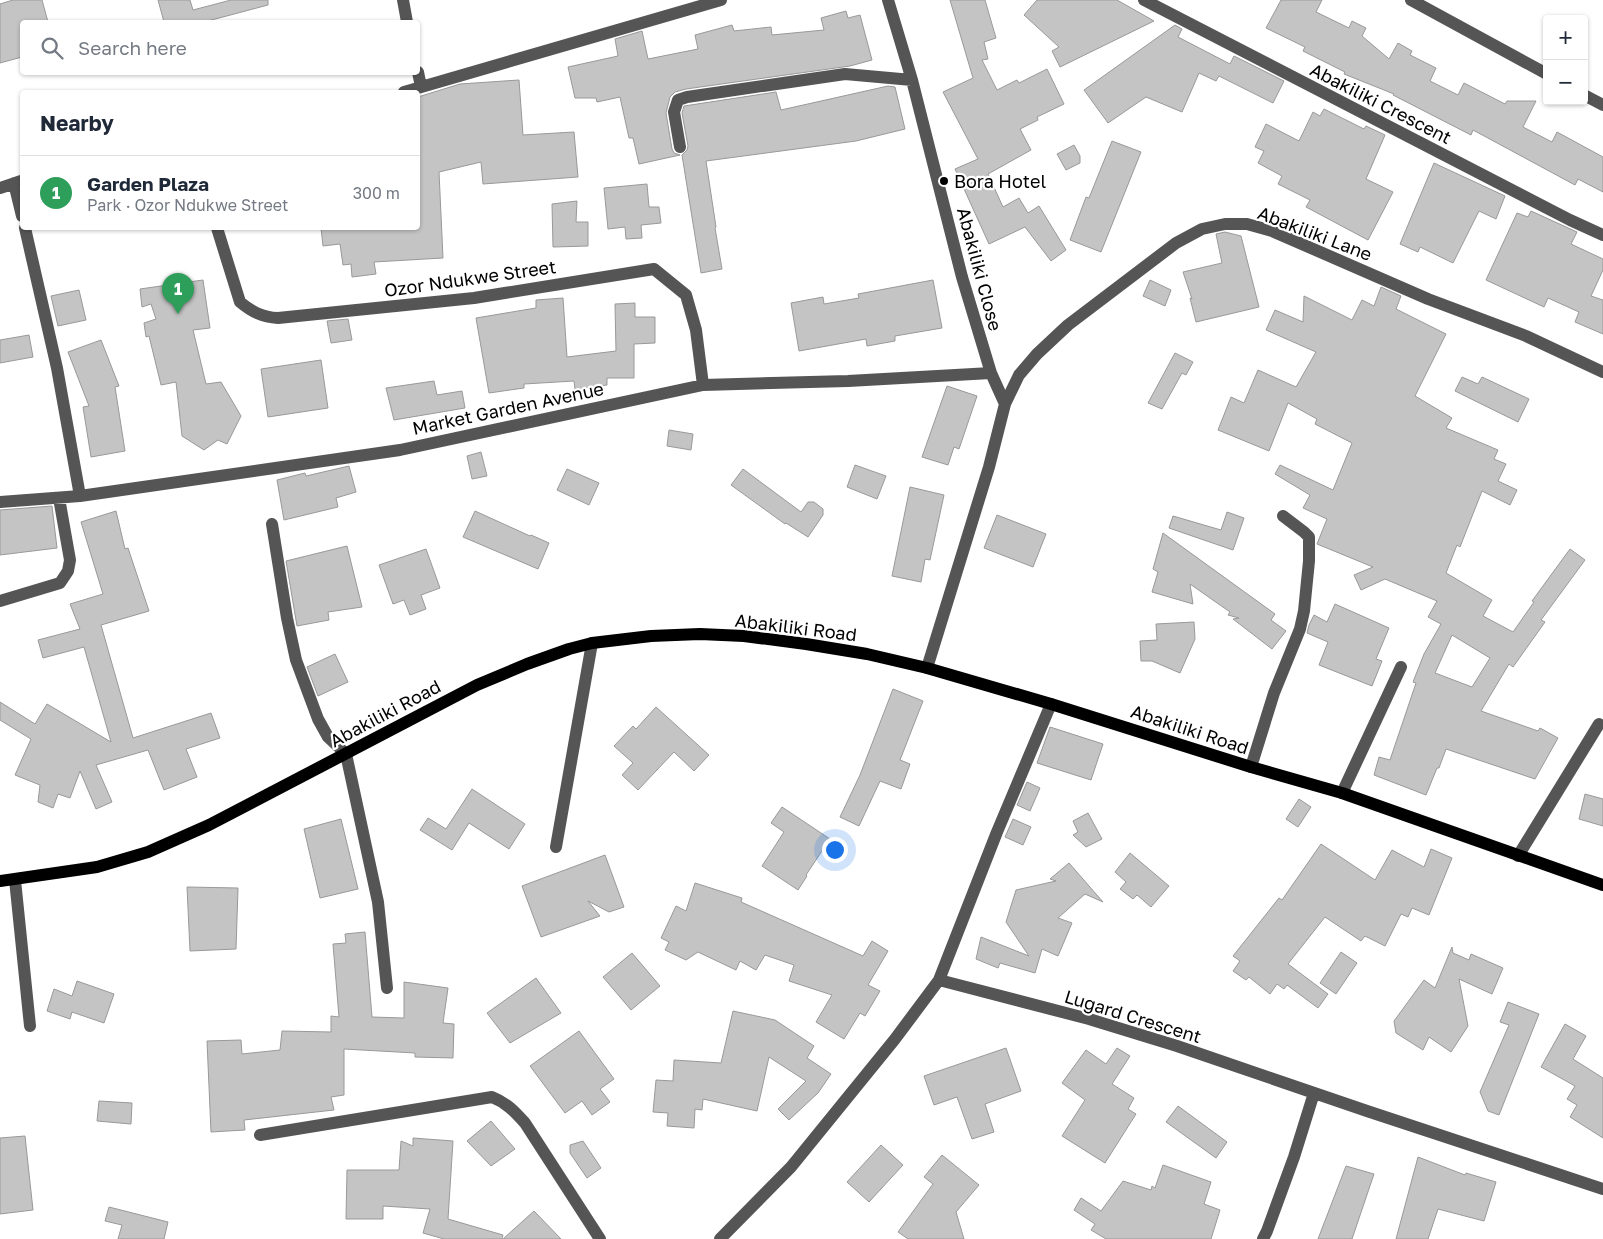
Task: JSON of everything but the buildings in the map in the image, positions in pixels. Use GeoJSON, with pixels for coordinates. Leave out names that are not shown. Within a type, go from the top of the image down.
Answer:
{"type":"FeatureCollection","features":[{"type":"Feature","properties":{"kind":"main road","name":"Abakiliki Road"},"geometry":{"type":"LineString","coordinates":[[0,881],[97,867],[148,852],[209,825],[477,685],[527,664],[592,643],[700,634],[744,636],[867,654],[927,668],[1342,793],[1603,885]]}},
{"type":"Feature","properties":{"kind":"street"},"geometry":{"type":"LineString","coordinates":[[403,0],[407,20]]}},
{"type":"Feature","properties":{"kind":"street"},"geometry":{"type":"LineString","coordinates":[[411,90],[721,0]]}},
{"type":"Feature","properties":{"kind":"street","name":"Abakiliki Close"},"geometry":{"type":"LineString","coordinates":[[888,0],[912,80],[962,277],[991,373]]}},
{"type":"Feature","properties":{"kind":"street","name":"Abakiliki Crescent"},"geometry":{"type":"LineString","coordinates":[[1144,0],[1603,235]]}},
{"type":"Feature","properties":{"kind":"street"},"geometry":{"type":"LineString","coordinates":[[1411,0],[1543,72]]}},
{"type":"Feature","properties":{"kind":"street"},"geometry":{"type":"LineString","coordinates":[[680,147],[674,112],[678,100],[687,97],[845,74],[912,80]]}},
{"type":"Feature","properties":{"kind":"street"},"geometry":{"type":"LineString","coordinates":[[419,75],[421,87]]}},
{"type":"Feature","properties":{"kind":"street"},"geometry":{"type":"LineString","coordinates":[[1588,97],[1603,105]]}},
{"type":"Feature","properties":{"kind":"street"},"geometry":{"type":"LineString","coordinates":[[0,188],[18,182],[20,199]]}},
{"type":"Feature","properties":{"kind":"street","name":"Abakiliki Lane"},"geometry":{"type":"LineString","coordinates":[[927,668],[989,467],[1005,404],[1019,375],[1037,354],[1068,325],[1176,243],[1202,229],[1225,224],[1247,224],[1272,231],[1428,299],[1526,336],[1603,372]]}},
{"type":"Feature","properties":{"kind":"street"},"geometry":{"type":"LineString","coordinates":[[25,230],[57,368],[80,496]]}},
{"type":"Feature","properties":{"kind":"street","name":"Ozor Ndukwe Street"},"geometry":{"type":"LineString","coordinates":[[218,230],[240,302],[265,318],[474,298],[654,269],[686,295],[696,330],[703,384]]}},
{"type":"Feature","properties":{"kind":"street"},"geometry":{"type":"LineString","coordinates":[[991,373],[1005,404]]}},
{"type":"Feature","properties":{"kind":"street","name":"Market Garden Avenue"},"geometry":{"type":"LineString","coordinates":[[0,502],[80,496],[400,450],[703,384],[848,381],[991,373]]}},
{"type":"Feature","properties":{"kind":"street"},"geometry":{"type":"LineString","coordinates":[[0,601],[60,583],[68,571],[70,560],[59,498]]}},
{"type":"Feature","properties":{"kind":"street"},"geometry":{"type":"LineString","coordinates":[[1251,767],[1274,693],[1300,629],[1304,611],[1309,561],[1309,537],[1283,516]]}},
{"type":"Feature","properties":{"kind":"street"},"geometry":{"type":"LineString","coordinates":[[272,524],[296,660],[318,719],[328,737],[346,754],[378,902],[387,988]]}},
{"type":"Feature","properties":{"kind":"street"},"geometry":{"type":"LineString","coordinates":[[556,847],[592,643]]}},
{"type":"Feature","properties":{"kind":"street"},"geometry":{"type":"LineString","coordinates":[[1342,793],[1401,667]]}},
{"type":"Feature","properties":{"kind":"street"},"geometry":{"type":"LineString","coordinates":[[720,1239],[790,1167],[895,1039],[939,980],[997,832],[1051,704]]}},
{"type":"Feature","properties":{"kind":"street"},"geometry":{"type":"LineString","coordinates":[[1518,856],[1599,724]]}},
{"type":"Feature","properties":{"kind":"street"},"geometry":{"type":"LineString","coordinates":[[16,880],[30,1026]]}},
{"type":"Feature","properties":{"kind":"street","name":"Lugard Crescent"},"geometry":{"type":"LineString","coordinates":[[939,980],[1089,1019],[1177,1046],[1603,1189]]}},
{"type":"Feature","properties":{"kind":"street"},"geometry":{"type":"LineString","coordinates":[[1263,1239],[1294,1157],[1314,1093]]}},
{"type":"Feature","properties":{"kind":"street"},"geometry":{"type":"LineString","coordinates":[[260,1135],[492,1097],[510,1106],[524,1123],[600,1239]]}},
{"type":"Feature","properties":{"kind":"place","name":"Bora Hotel"},"geometry":{"type":"Point","coordinates":[944,181]}},
{"type":"Feature","properties":{"kind":"place","name":"Garden Plaza"},"geometry":{"type":"Point","coordinates":[178,314]}}]}
